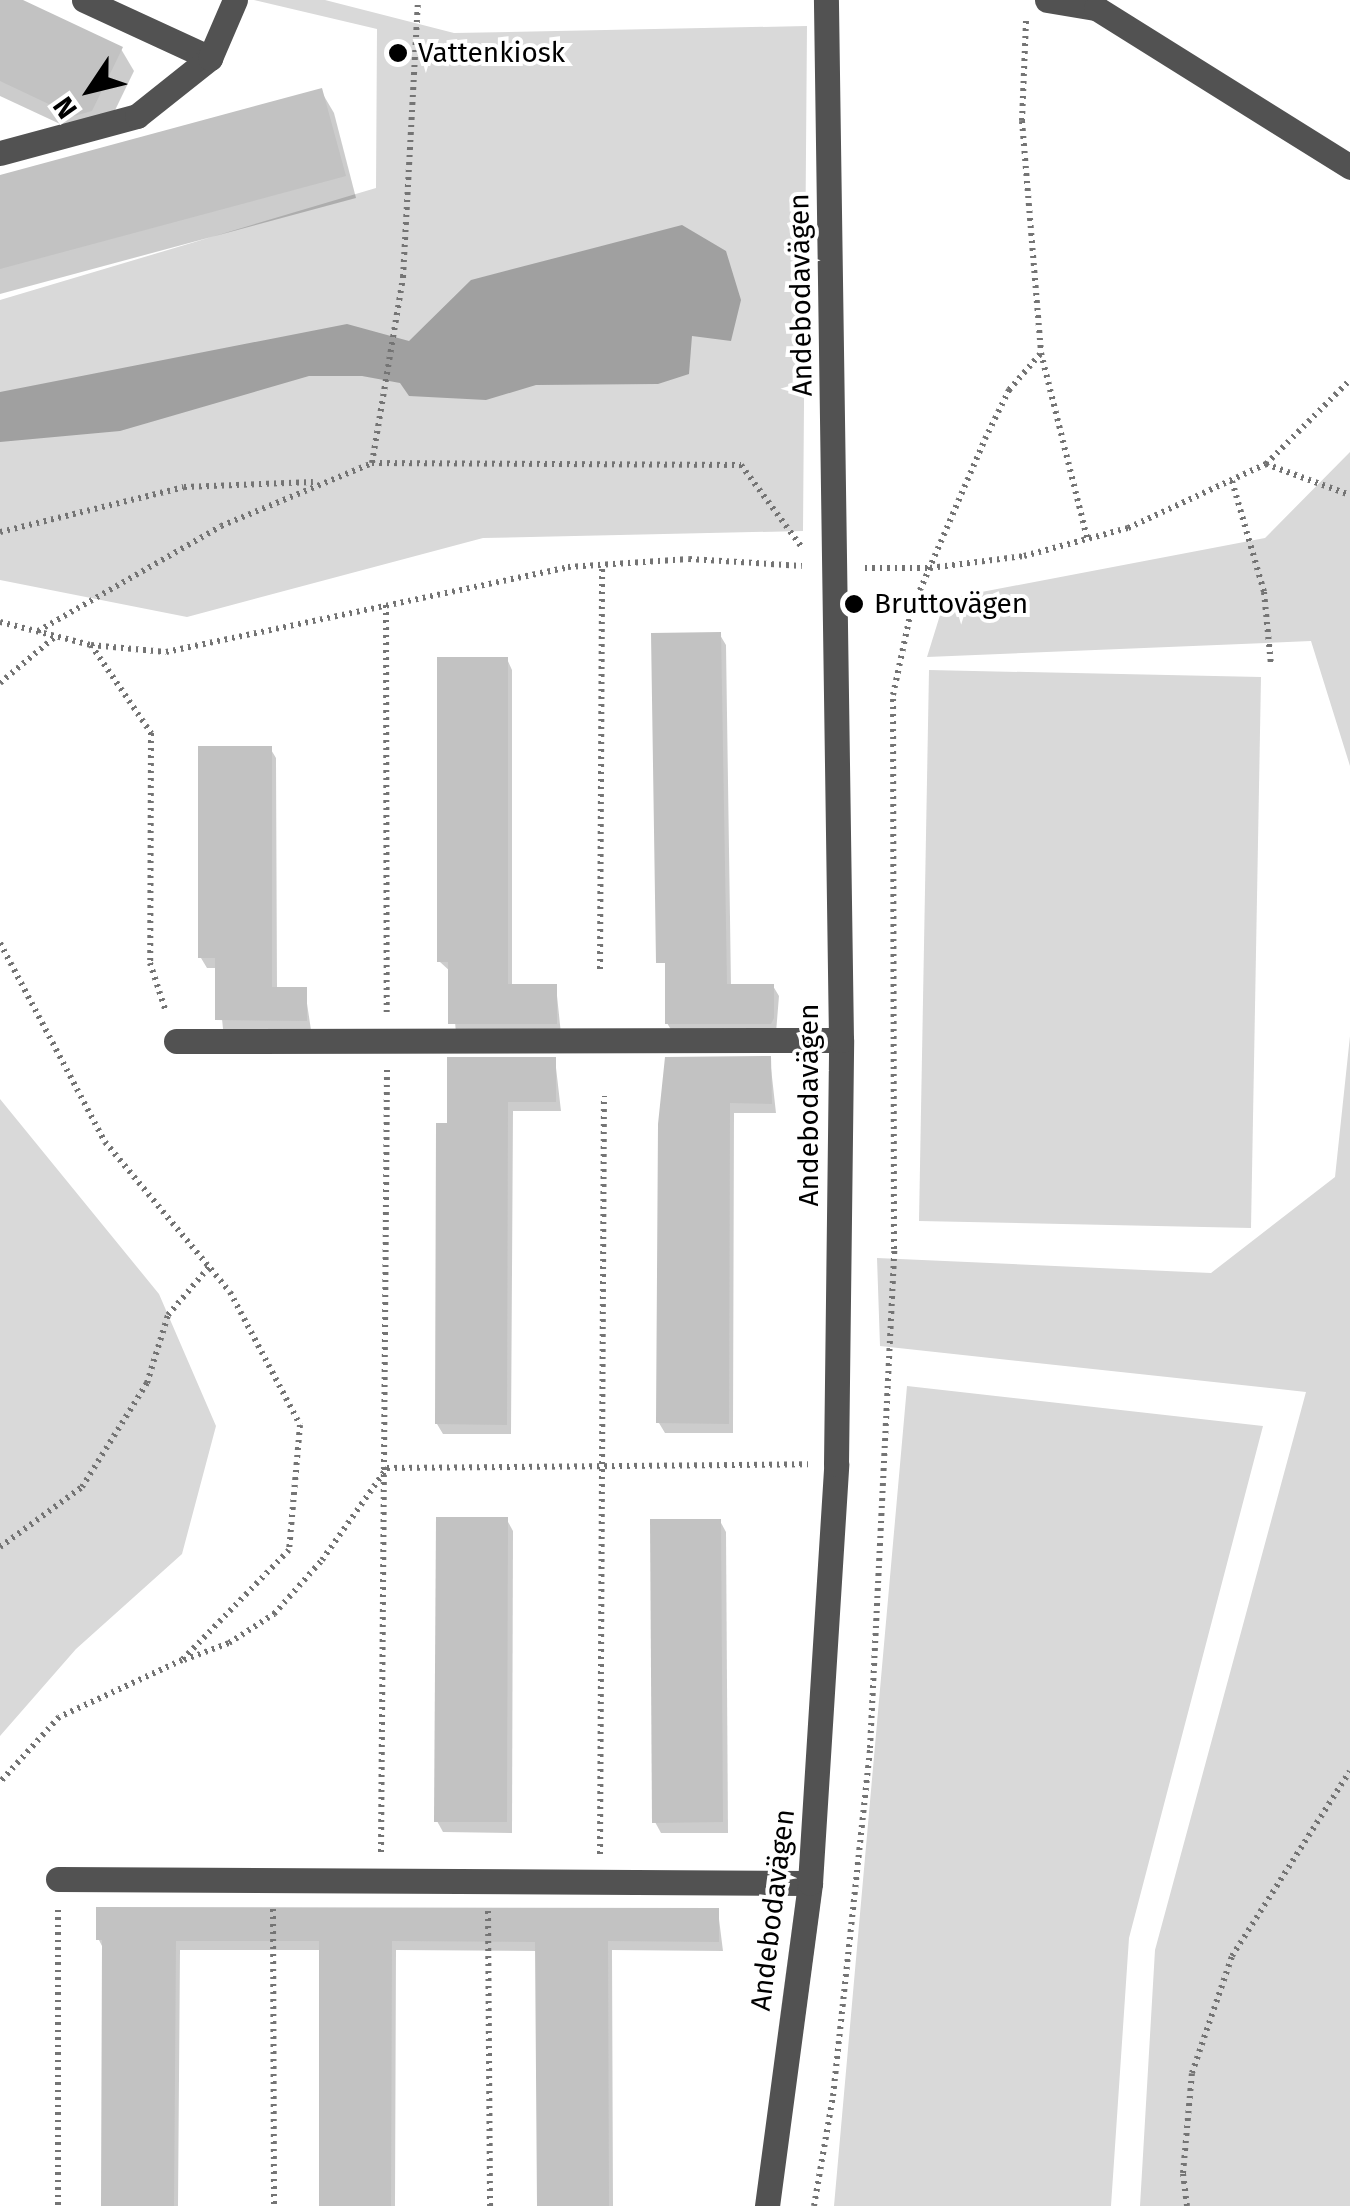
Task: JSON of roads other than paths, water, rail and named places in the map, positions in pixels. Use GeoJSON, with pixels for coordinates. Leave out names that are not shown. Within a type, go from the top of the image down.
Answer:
{"type":"FeatureCollection","features":[{"type":"Feature","properties":{"kind":"street"},"geometry":{"type":"LineString","coordinates":[[84,0],[210,58]]}},
{"type":"Feature","properties":{"kind":"street"},"geometry":{"type":"LineString","coordinates":[[0,153],[137,116],[210,58],[235,0]]}},
{"type":"Feature","properties":{"kind":"street","name":"Andebodavägen"},"geometry":{"type":"LineString","coordinates":[[766,2206],[810,1883],[836,1464],[840,1040],[824,567],[826,0]]}},
{"type":"Feature","properties":{"kind":"street"},"geometry":{"type":"LineString","coordinates":[[1037,8],[1097,4],[1350,167]]}},
{"type":"Feature","properties":{"kind":"street"},"geometry":{"type":"LineString","coordinates":[[176,1041],[840,1040]]}},
{"type":"Feature","properties":{"kind":"street"},"geometry":{"type":"LineString","coordinates":[[58,1879],[810,1883]]}},
{"type":"Feature","properties":{"kind":"place","name":"Vattenkiosk"},"geometry":{"type":"Point","coordinates":[398,53]}},
{"type":"Feature","properties":{"kind":"place","name":"Bruttovägen"},"geometry":{"type":"Point","coordinates":[854,604]}}]}
